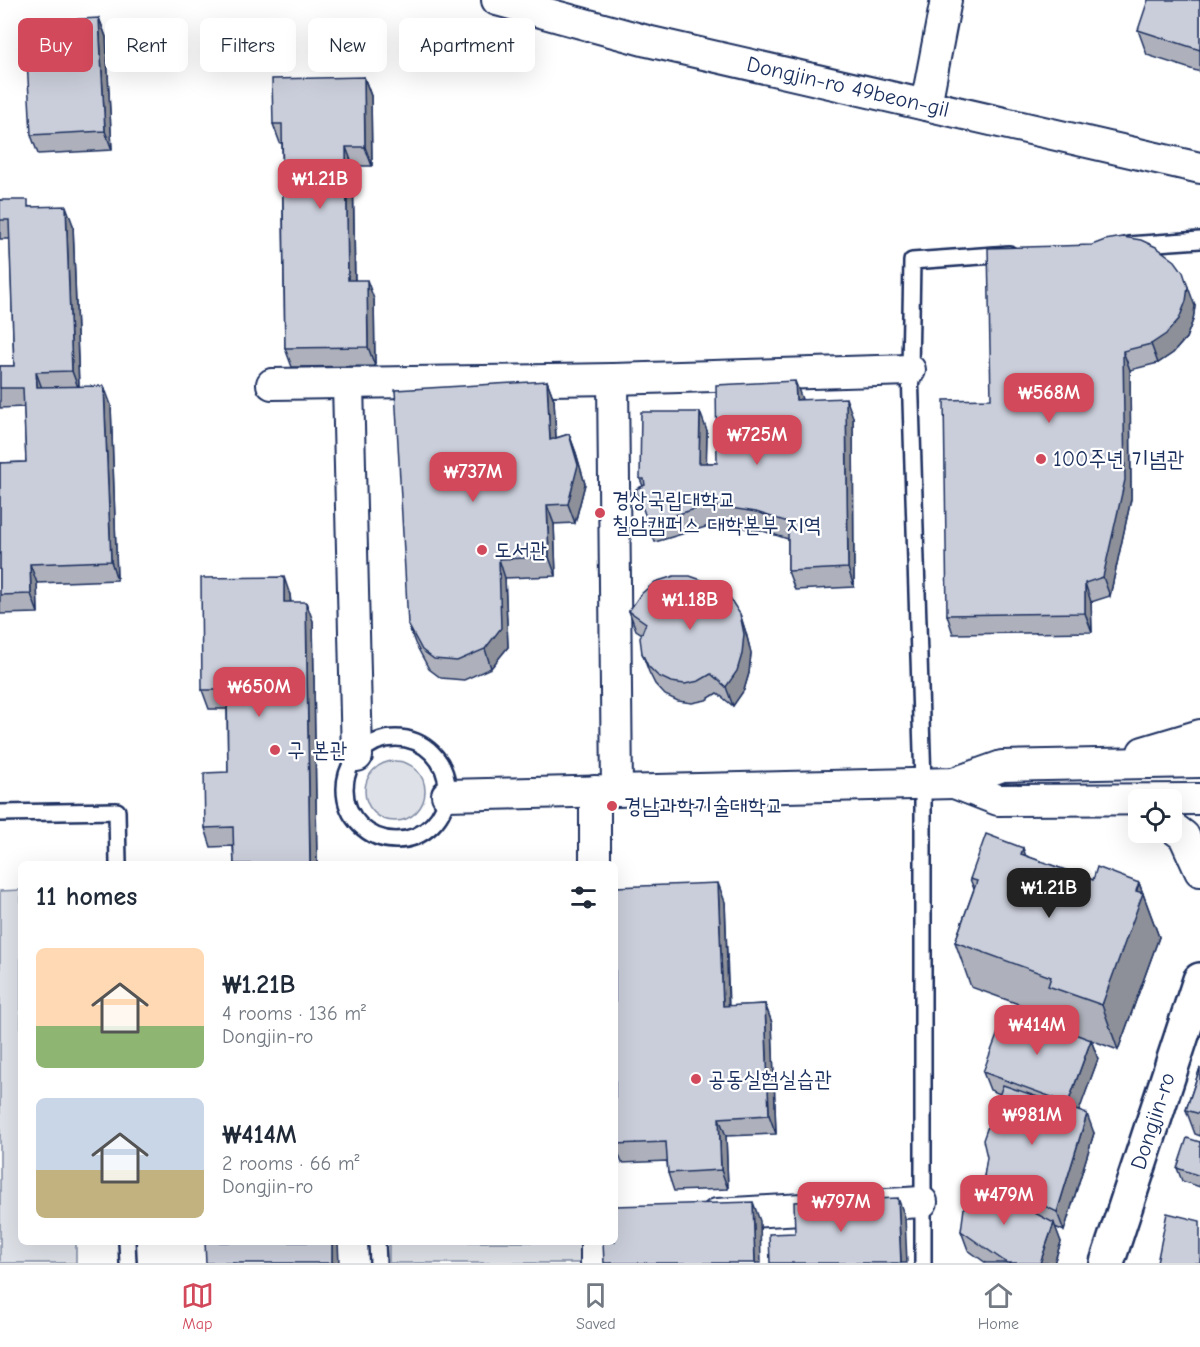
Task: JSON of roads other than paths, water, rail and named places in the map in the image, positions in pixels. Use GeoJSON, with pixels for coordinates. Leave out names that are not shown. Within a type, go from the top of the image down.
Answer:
{"type":"FeatureCollection","features":[{"type":"Feature","properties":{"kind":"street","name":"Dongjin-ro 49beon-gil"},"geometry":{"type":"LineString","coordinates":[[497,0],[647,41],[1200,168]]}},
{"type":"Feature","properties":{"kind":"street"},"geometry":{"type":"LineString","coordinates":[[926,105],[946,0]]}},
{"type":"Feature","properties":{"kind":"street"},"geometry":{"type":"LineString","coordinates":[[272,384],[613,379],[910,370]]}},
{"type":"Feature","properties":{"kind":"street"},"geometry":{"type":"LineString","coordinates":[[595,861],[606,791],[613,379]]}},
{"type":"Feature","properties":{"kind":"street"},"geometry":{"type":"LineString","coordinates":[[348,384],[357,756]]}},
{"type":"Feature","properties":{"kind":"street"},"geometry":{"type":"LineString","coordinates":[[1072,764],[1158,749],[1200,735]]}},
{"type":"Feature","properties":{"kind":"street"},"geometry":{"type":"LineString","coordinates":[[447,795],[954,783],[1002,766],[1200,762]]}},
{"type":"Feature","properties":{"kind":"street"},"geometry":{"type":"LineString","coordinates":[[954,783],[998,800],[1200,799]]}},
{"type":"Feature","properties":{"kind":"street"},"geometry":{"type":"LineString","coordinates":[[1071,799],[1102,813],[1128,814]]}},
{"type":"Feature","properties":{"kind":"street"},"geometry":{"type":"LineString","coordinates":[[1182,834],[1200,871]]}},
{"type":"Feature","properties":{"kind":"street","name":"Dongjin-ro"},"geometry":{"type":"LineString","coordinates":[[1107,1263],[1200,980]]}},
{"type":"Feature","properties":{"kind":"street"},"geometry":{"type":"LineString","coordinates":[[686,1215],[922,1202]]}},
{"type":"Feature","properties":{"kind":"street"},"geometry":{"type":"LineString","coordinates":[[596,1245],[596,1263]]}},
{"type":"Feature","properties":{"kind":"lane"},"geometry":{"type":"LineString","coordinates":[[1108,246],[1200,240]]}},
{"type":"Feature","properties":{"kind":"lane"},"geometry":{"type":"LineString","coordinates":[[923,1263],[922,783],[910,370],[912,261],[1027,252]]}},
{"type":"Feature","properties":{"kind":"lane"},"geometry":{"type":"LineString","coordinates":[[401,738],[417,742],[430,751],[441,764],[446,779],[447,795],[442,812],[432,826],[417,836],[400,841],[375,836],[354,820],[346,805],[344,788],[348,771],[357,756],[369,745],[384,739],[401,738]]}},
{"type":"Feature","properties":{"kind":"lane"},"geometry":{"type":"LineString","coordinates":[[0,813],[117,811],[118,861]]}},
{"type":"Feature","properties":{"kind":"lane"},"geometry":{"type":"LineString","coordinates":[[128,1245],[128,1263]]}},
{"type":"Feature","properties":{"kind":"lane"},"geometry":{"type":"LineString","coordinates":[[377,1245],[378,1263]]}},
{"type":"Feature","properties":{"kind":"place","name":"100주년 기념관"},"geometry":{"type":"Point","coordinates":[1041,459]}},
{"type":"Feature","properties":{"kind":"place","name":"경상국립대학교 칠암캠퍼스 대학본부 지역"},"geometry":{"type":"Point","coordinates":[600,513]}},
{"type":"Feature","properties":{"kind":"place","name":"도서관"},"geometry":{"type":"Point","coordinates":[482,550]}},
{"type":"Feature","properties":{"kind":"place","name":"구 본관"},"geometry":{"type":"Point","coordinates":[275,750]}},
{"type":"Feature","properties":{"kind":"place","name":"경남과학기술대학교"},"geometry":{"type":"Point","coordinates":[612,806]}},
{"type":"Feature","properties":{"kind":"place","name":"공동실험실습관"},"geometry":{"type":"Point","coordinates":[696,1079]}}]}
